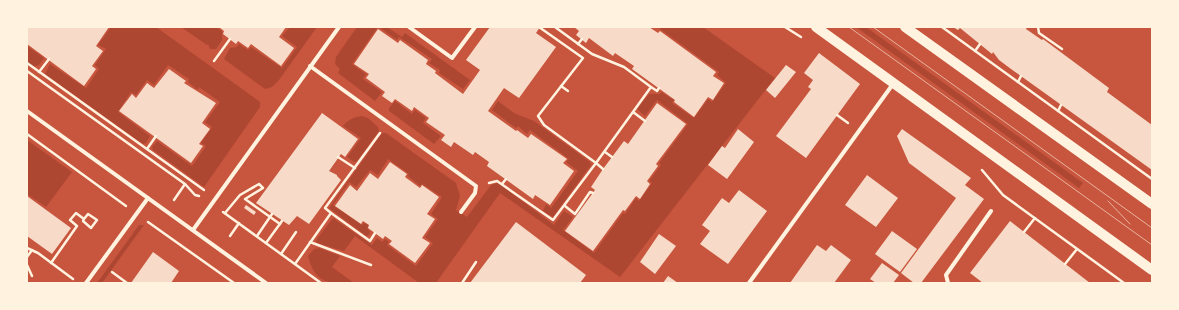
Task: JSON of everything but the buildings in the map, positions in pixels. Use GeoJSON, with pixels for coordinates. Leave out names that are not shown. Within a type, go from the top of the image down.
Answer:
{"type":"FeatureCollection","features":[{"type":"Feature","properties":{"kind":"main road"},"geometry":{"type":"LineString","coordinates":[[816,27],[1152,270]]}},
{"type":"Feature","properties":{"kind":"main road"},"geometry":{"type":"LineString","coordinates":[[905,27],[1152,204]]}},
{"type":"Feature","properties":{"kind":"street"},"geometry":{"type":"LineString","coordinates":[[193,230],[339,27]]}},
{"type":"Feature","properties":{"kind":"street"},"geometry":{"type":"LineString","coordinates":[[409,27],[452,58],[475,27]]}},
{"type":"Feature","properties":{"kind":"street"},"geometry":{"type":"LineString","coordinates":[[310,66],[476,186],[475,193],[461,212]]}},
{"type":"Feature","properties":{"kind":"street"},"geometry":{"type":"LineString","coordinates":[[749,283],[894,84]]}},
{"type":"Feature","properties":{"kind":"street"},"geometry":{"type":"LineString","coordinates":[[27,111],[266,283]]}},
{"type":"Feature","properties":{"kind":"street"},"geometry":{"type":"LineString","coordinates":[[86,283],[148,198]]}},
{"type":"Feature","properties":{"kind":"street"},"geometry":{"type":"LineString","coordinates":[[948,283],[946,275],[991,211]]}},
{"type":"Feature","properties":{"kind":"path"},"geometry":{"type":"LineString","coordinates":[[539,27],[583,58],[538,116],[544,125],[603,169]]}},
{"type":"Feature","properties":{"kind":"path"},"geometry":{"type":"LineString","coordinates":[[556,27],[592,54],[624,67],[657,91],[659,88]]}},
{"type":"Feature","properties":{"kind":"path"},"geometry":{"type":"LineString","coordinates":[[785,27],[805,39]]}},
{"type":"Feature","properties":{"kind":"path"},"geometry":{"type":"LineString","coordinates":[[942,27],[1152,179]]}},
{"type":"Feature","properties":{"kind":"path"},"geometry":{"type":"LineString","coordinates":[[1038,27],[1040,33],[1062,49]]}},
{"type":"Feature","properties":{"kind":"path"},"geometry":{"type":"LineString","coordinates":[[214,61],[230,39]]}},
{"type":"Feature","properties":{"kind":"path"},"geometry":{"type":"LineString","coordinates":[[578,44],[582,39]]}},
{"type":"Feature","properties":{"kind":"path"},"geometry":{"type":"LineString","coordinates":[[975,51],[980,44]]}},
{"type":"Feature","properties":{"kind":"path"},"geometry":{"type":"LineString","coordinates":[[39,72],[49,59]]}},
{"type":"Feature","properties":{"kind":"path"},"geometry":{"type":"LineString","coordinates":[[27,63],[206,191],[202,197],[195,195],[185,184],[27,71]]}},
{"type":"Feature","properties":{"kind":"path"},"geometry":{"type":"LineString","coordinates":[[1018,82],[1021,76]]}},
{"type":"Feature","properties":{"kind":"path"},"geometry":{"type":"LineString","coordinates":[[561,86],[568,91]]}},
{"type":"Feature","properties":{"kind":"path"},"geometry":{"type":"LineString","coordinates":[[476,186],[497,181],[553,220],[565,206],[651,87]]}},
{"type":"Feature","properties":{"kind":"path"},"geometry":{"type":"LineString","coordinates":[[1058,111],[1061,105]]}},
{"type":"Feature","properties":{"kind":"path"},"geometry":{"type":"LineString","coordinates":[[633,112],[645,121]]}},
{"type":"Feature","properties":{"kind":"path"},"geometry":{"type":"LineString","coordinates":[[838,115],[850,125]]}},
{"type":"Feature","properties":{"kind":"path"},"geometry":{"type":"LineString","coordinates":[[375,233],[370,241],[325,208],[387,122]]}},
{"type":"Feature","properties":{"kind":"path"},"geometry":{"type":"LineString","coordinates":[[147,149],[156,136]]}},
{"type":"Feature","properties":{"kind":"path"},"geometry":{"type":"LineString","coordinates":[[604,152],[612,157]]}},
{"type":"Feature","properties":{"kind":"path"},"geometry":{"type":"LineString","coordinates":[[338,157],[355,168]]}},
{"type":"Feature","properties":{"kind":"path"},"geometry":{"type":"LineString","coordinates":[[979,166],[1003,195],[1124,283]]}},
{"type":"Feature","properties":{"kind":"path"},"geometry":{"type":"LineString","coordinates":[[502,184],[506,179]]}},
{"type":"Feature","properties":{"kind":"path"},"geometry":{"type":"LineString","coordinates":[[225,213],[240,195],[259,184],[263,188],[246,199],[270,217],[281,222],[266,243]]}},
{"type":"Feature","properties":{"kind":"path"},"geometry":{"type":"LineString","coordinates":[[565,206],[576,214],[590,192],[592,193]]}},
{"type":"Feature","properties":{"kind":"path"},"geometry":{"type":"LineString","coordinates":[[212,204],[321,283]]}},
{"type":"Feature","properties":{"kind":"path"},"geometry":{"type":"LineString","coordinates":[[51,263],[77,226],[70,220],[76,213],[84,219],[83,221],[91,228],[97,220],[88,214],[84,219]]}},
{"type":"Feature","properties":{"kind":"path"},"geometry":{"type":"LineString","coordinates":[[295,264],[331,213]]}},
{"type":"Feature","properties":{"kind":"path"},"geometry":{"type":"LineString","coordinates":[[257,236],[272,214]]}},
{"type":"Feature","properties":{"kind":"path"},"geometry":{"type":"LineString","coordinates":[[1024,232],[1035,218]]}},
{"type":"Feature","properties":{"kind":"path"},"geometry":{"type":"LineString","coordinates":[[230,236],[239,223]]}},
{"type":"Feature","properties":{"kind":"path"},"geometry":{"type":"LineString","coordinates":[[281,254],[296,232]]}},
{"type":"Feature","properties":{"kind":"path"},"geometry":{"type":"LineString","coordinates":[[310,242],[371,265]]}},
{"type":"Feature","properties":{"kind":"path"},"geometry":{"type":"LineString","coordinates":[[27,248],[51,263],[78,283]]}},
{"type":"Feature","properties":{"kind":"path"},"geometry":{"type":"LineString","coordinates":[[1065,264],[1077,249]]}},
{"type":"Feature","properties":{"kind":"path"},"geometry":{"type":"LineString","coordinates":[[27,257],[32,250]]}},
{"type":"Feature","properties":{"kind":"path"},"geometry":{"type":"LineString","coordinates":[[462,283],[476,262]]}},
{"type":"Feature","properties":{"kind":"path"},"geometry":{"type":"LineString","coordinates":[[27,265],[32,276]]}},
{"type":"Feature","properties":{"kind":"path"},"geometry":{"type":"LineString","coordinates":[[112,272],[127,283]]}},
{"type":"Feature","properties":{"kind":"shaded area"},"geometry":{"type":"Polygon","coordinates":[[[111,27],[156,27],[260,102],[260,107],[204,187],[153,150],[152,147],[157,141],[192,166],[206,146],[201,143],[212,127],[205,122],[220,102],[199,87],[198,90],[188,82],[189,79],[168,65],[154,85],[147,80],[136,95],[131,92],[118,112],[150,136],[146,143],[143,144],[45,74],[50,64],[86,88],[99,69],[95,65],[106,49],[98,45],[111,27]]]}},
{"type":"Feature","properties":{"kind":"shaded area"},"geometry":{"type":"Polygon","coordinates":[[[181,27],[216,27],[222,31],[222,40],[216,49],[210,49],[208,44],[207,45],[181,27]]]}},
{"type":"Feature","properties":{"kind":"shaded area"},"geometry":{"type":"Polygon","coordinates":[[[290,27],[317,27],[279,80],[272,87],[265,89],[224,59],[230,48],[237,47],[239,44],[248,50],[251,47],[282,68],[297,47],[282,36],[290,27]]]}},
{"type":"Feature","properties":{"kind":"shaded area"},"geometry":{"type":"Polygon","coordinates":[[[357,27],[378,27],[352,64],[366,74],[363,79],[382,92],[375,101],[338,73],[340,69],[335,64],[336,57],[357,27]]]}},
{"type":"Feature","properties":{"kind":"shaded area"},"geometry":{"type":"Polygon","coordinates":[[[379,27],[387,27],[402,37],[405,33],[470,80],[463,89],[439,73],[440,70],[429,63],[432,59],[399,37],[397,40],[379,27]]]}},
{"type":"Feature","properties":{"kind":"shaded area"},"geometry":{"type":"Polygon","coordinates":[[[659,27],[703,27],[775,78],[620,277],[500,193],[436,283],[419,283],[355,236],[344,251],[317,243],[316,240],[333,218],[372,245],[377,238],[382,242],[385,239],[389,242],[387,245],[416,266],[433,243],[425,237],[438,219],[431,214],[442,197],[422,184],[420,186],[408,176],[409,174],[388,159],[378,175],[370,170],[356,187],[349,182],[333,205],[362,225],[364,223],[369,225],[367,228],[370,232],[369,235],[366,236],[329,208],[382,133],[386,133],[456,183],[460,196],[456,210],[467,217],[491,185],[498,183],[554,225],[564,211],[573,217],[563,230],[594,253],[623,213],[625,214],[636,198],[639,201],[652,183],[649,181],[661,165],[659,163],[688,124],[657,100],[645,116],[637,109],[649,94],[660,94],[661,92],[674,100],[672,103],[694,118],[708,99],[712,102],[726,83],[717,75],[719,72],[659,27]]]}},
{"type":"Feature","properties":{"kind":"shaded area"},"geometry":{"type":"Polygon","coordinates":[[[856,27],[866,27],[1083,183],[1079,188],[856,27]]]}},
{"type":"Feature","properties":{"kind":"shaded area"},"geometry":{"type":"Polygon","coordinates":[[[27,46],[44,58],[39,65],[33,67],[27,62],[27,46]]]}},
{"type":"Feature","properties":{"kind":"shaded area"},"geometry":{"type":"Polygon","coordinates":[[[395,101],[412,114],[415,110],[426,118],[423,123],[441,136],[434,144],[389,111],[389,108],[395,101]]]}},
{"type":"Feature","properties":{"kind":"shaded area"},"geometry":{"type":"Polygon","coordinates":[[[498,101],[514,113],[534,121],[590,162],[591,165],[553,217],[543,211],[546,204],[551,208],[578,171],[566,162],[569,159],[530,130],[527,134],[518,126],[516,128],[492,110],[498,101]]]}},
{"type":"Feature","properties":{"kind":"shaded area"},"geometry":{"type":"Polygon","coordinates":[[[362,116],[368,118],[378,127],[379,131],[357,161],[354,162],[347,157],[361,138],[343,126],[352,119],[362,116]]]}},
{"type":"Feature","properties":{"kind":"shaded area"},"geometry":{"type":"Polygon","coordinates":[[[27,140],[72,172],[46,207],[27,194],[27,140]]]}},
{"type":"Feature","properties":{"kind":"shaded area"},"geometry":{"type":"Polygon","coordinates":[[[139,225],[144,225],[102,283],[97,283],[139,225]]]}},
{"type":"Feature","properties":{"kind":"shaded area"},"geometry":{"type":"Polygon","coordinates":[[[319,248],[340,256],[332,267],[354,283],[330,282],[319,277],[311,265],[308,256],[314,249],[319,248]]]}},
{"type":"Feature","properties":{"kind":"tram line"},"geometry":{"type":"LineString","coordinates":[[849,27],[1152,245]]}},
{"type":"Feature","properties":{"kind":"tram line"},"geometry":{"type":"LineString","coordinates":[[873,27],[1152,228]]}},
{"type":"Feature","properties":{"kind":"tram line"},"geometry":{"type":"LineString","coordinates":[[1108,201],[1130,224]]}}]}
